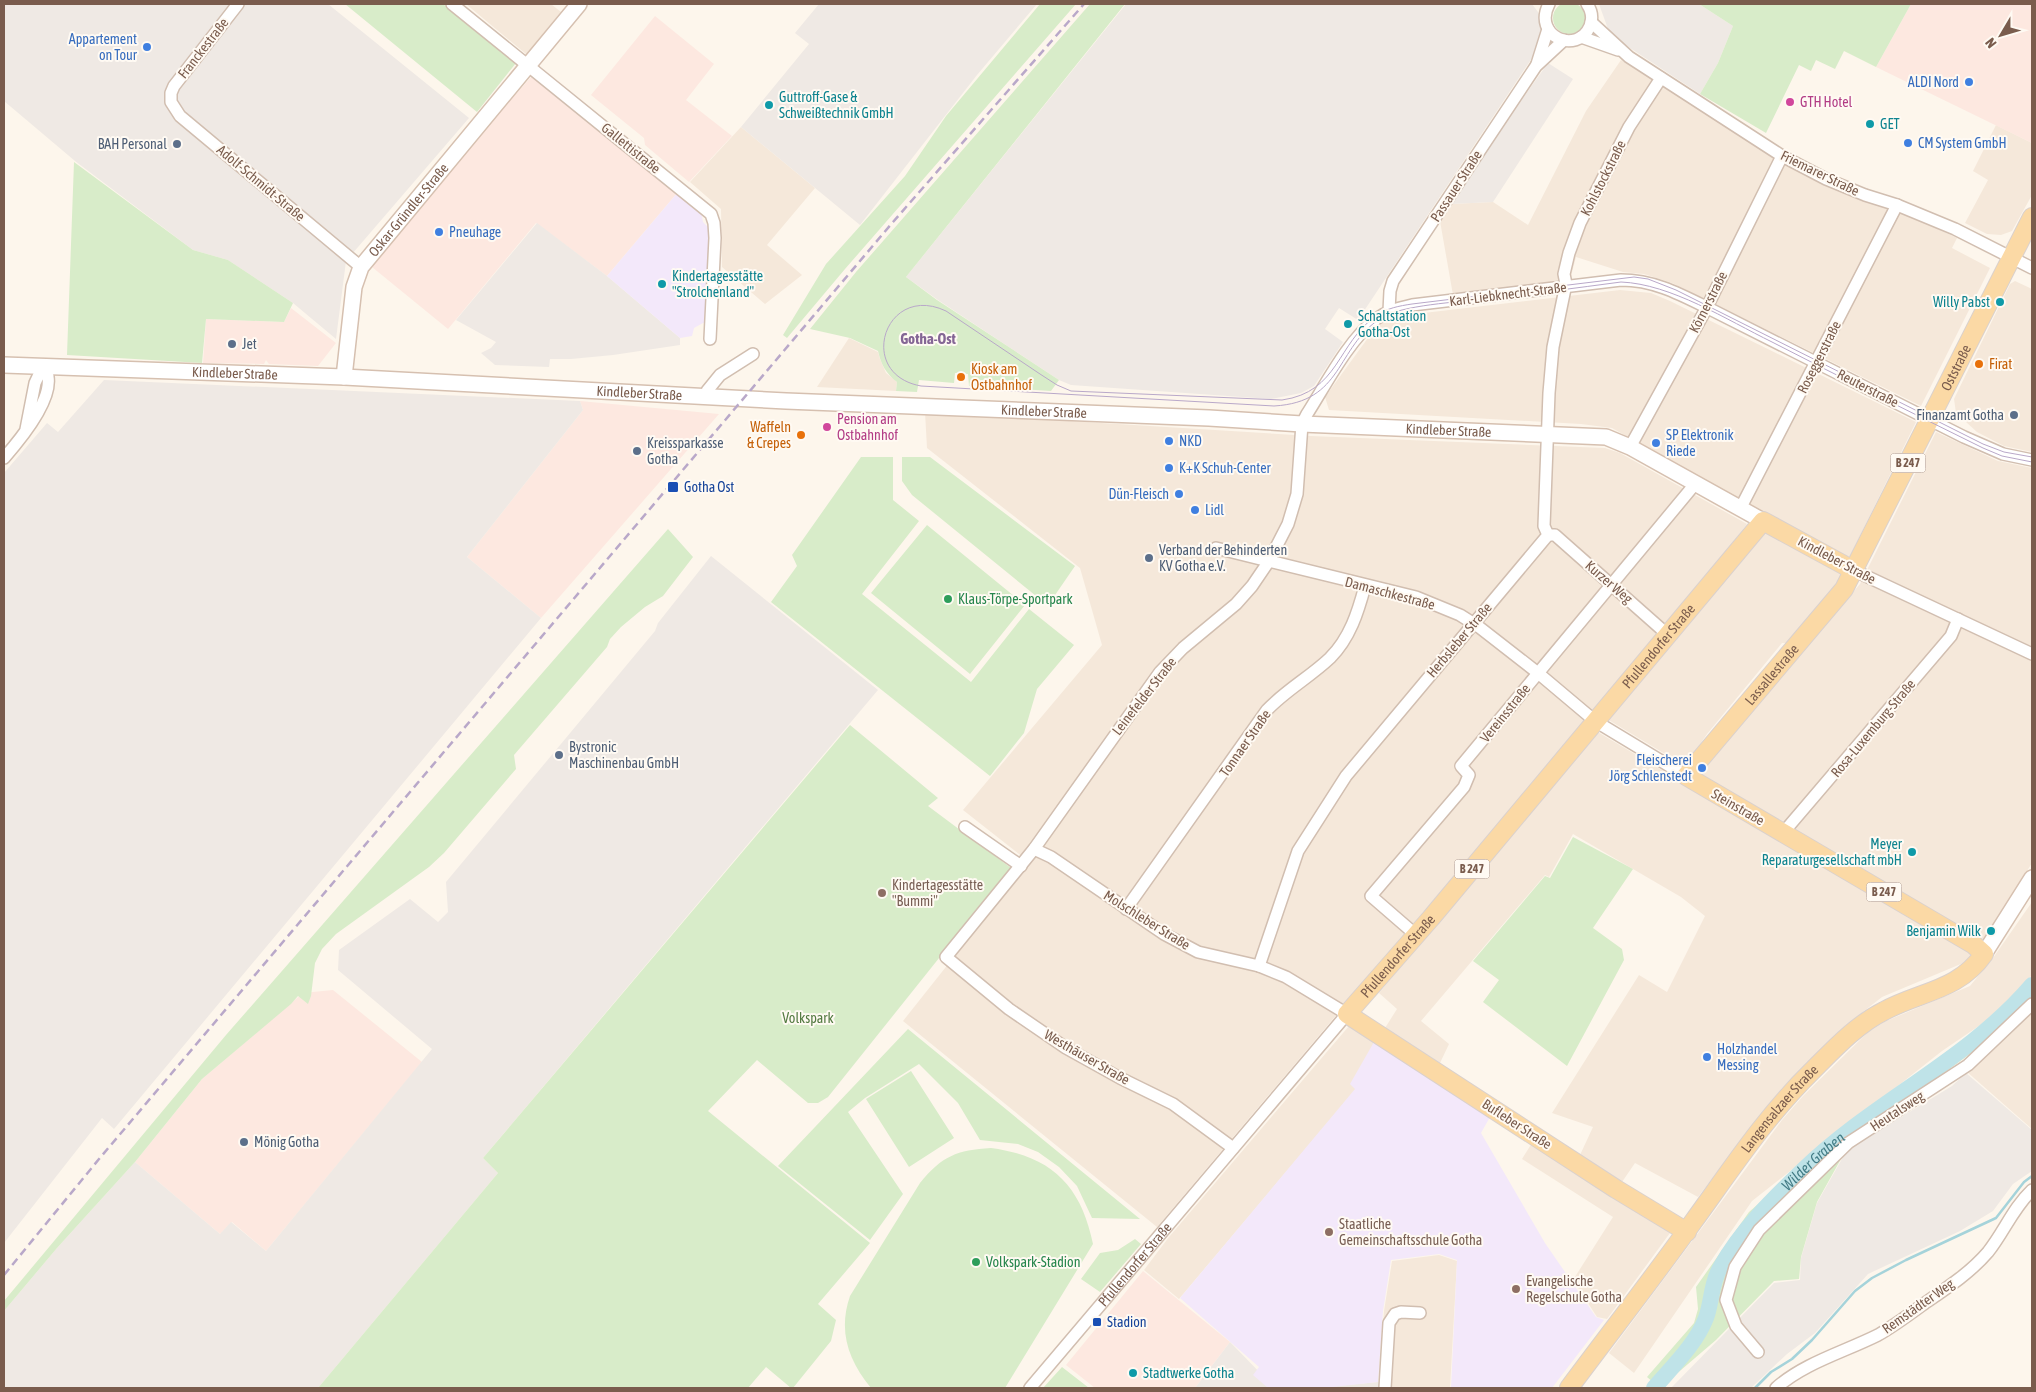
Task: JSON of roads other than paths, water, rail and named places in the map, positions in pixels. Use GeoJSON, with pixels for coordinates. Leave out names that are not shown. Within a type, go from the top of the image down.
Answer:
{"type":"FeatureCollection","features":[{"type":"Feature","properties":{"kind":"main road","name":"Oskar-Gründler-Straße"},"geometry":{"type":"LineString","coordinates":[[344,378],[354,287],[361,267],[579,4]]}},
{"type":"Feature","properties":{"kind":"main road","name":"Oststraße"},"geometry":{"type":"LineString","coordinates":[[1853,570],[2032,217]]}},
{"type":"Feature","properties":{"kind":"main road","name":"Kindleber Straße"},"geometry":{"type":"LineString","coordinates":[[4,365],[344,378],[1606,437],[1630,447],[1853,570]]}},
{"type":"Feature","properties":{"kind":"main road","name":"Pfullendorfer Straße"},"geometry":{"type":"LineString","coordinates":[[1347,1014],[1416,935],[1763,521]]}},
{"type":"Feature","properties":{"kind":"main road","name":"Lassallestraße"},"geometry":{"type":"LineString","coordinates":[[1686,776],[1844,589],[1853,570]]}},
{"type":"Feature","properties":{"kind":"main road","name":"Steinstraße"},"geometry":{"type":"LineString","coordinates":[[1686,776],[1974,945],[1984,954]]}},
{"type":"Feature","properties":{"kind":"main road","name":"Langensalzaer Straße"},"geometry":{"type":"LineString","coordinates":[[1569,1388],[1769,1120],[1792,1092],[1832,1052],[1865,1023],[1883,1011],[1958,980],[1972,970],[2032,878]]}},
{"type":"Feature","properties":{"kind":"main road","name":"Bufleber Straße"},"geometry":{"type":"LineString","coordinates":[[1347,1014],[1616,1189],[1686,1232]]}},
{"type":"Feature","properties":{"kind":"street","name":"Franckestraße"},"geometry":{"type":"LineString","coordinates":[[171,93],[180,77],[238,4]]}},
{"type":"Feature","properties":{"kind":"street","name":"Gallettistraße"},"geometry":{"type":"LineString","coordinates":[[452,4],[711,214],[714,223],[714,238],[710,339]]}},
{"type":"Feature","properties":{"kind":"street"},"geometry":{"type":"LineString","coordinates":[[1549,4],[1545,18],[1548,29],[1556,37],[1564,40]]}},
{"type":"Feature","properties":{"kind":"street"},"geometry":{"type":"LineString","coordinates":[[1581,37],[1589,29],[1591,22],[1592,15],[1587,4]]}},
{"type":"Feature","properties":{"kind":"street","name":"Friemarer Straße"},"geometry":{"type":"LineString","coordinates":[[1591,22],[1622,51],[1782,156],[1826,179],[1955,229],[2032,268]]}},
{"type":"Feature","properties":{"kind":"street","name":"Passauer Straße"},"geometry":{"type":"LineString","coordinates":[[1536,66],[1548,29]]}},
{"type":"Feature","properties":{"kind":"street","name":"Friemarer Straße"},"geometry":{"type":"LineString","coordinates":[[1564,40],[1570,41],[1581,37],[1622,51]]}},
{"type":"Feature","properties":{"kind":"street","name":"Passauer Straße"},"geometry":{"type":"LineString","coordinates":[[1389,311],[1390,291],[1393,281],[1536,66],[1564,40]]}},
{"type":"Feature","properties":{"kind":"street","name":"Kohlstockstraße"},"geometry":{"type":"LineString","coordinates":[[1565,287],[1564,274],[1568,253],[1580,223],[1629,127],[1661,78]]}},
{"type":"Feature","properties":{"kind":"street","name":"Adolf-Schmidt-Straße"},"geometry":{"type":"LineString","coordinates":[[171,93],[171,102],[180,116],[361,267]]}},
{"type":"Feature","properties":{"kind":"street","name":"Körnerstraße"},"geometry":{"type":"LineString","coordinates":[[1630,447],[1706,307],[1782,156]]}},
{"type":"Feature","properties":{"kind":"street","name":"Roseggerstraße"},"geometry":{"type":"LineString","coordinates":[[1740,509],[1897,205]]}},
{"type":"Feature","properties":{"kind":"street","name":"Karl-Liebknecht-Straße"},"geometry":{"type":"LineString","coordinates":[[1302,424],[1360,334],[1377,318],[1389,311],[1412,305],[1621,280],[1647,282],[1675,292],[1706,307]]}},
{"type":"Feature","properties":{"kind":"street"},"geometry":{"type":"LineString","coordinates":[[1548,535],[1544,526],[1549,393],[1554,347],[1565,287]]}},
{"type":"Feature","properties":{"kind":"street","name":"Reuterstraße"},"geometry":{"type":"LineString","coordinates":[[1706,307],[1983,446],[2008,455],[2032,460]]}},
{"type":"Feature","properties":{"kind":"street"},"geometry":{"type":"LineString","coordinates":[[708,391],[716,378],[753,354]]}},
{"type":"Feature","properties":{"kind":"street"},"geometry":{"type":"LineString","coordinates":[[4,458],[26,429],[35,383],[43,366]]}},
{"type":"Feature","properties":{"kind":"street","name":"Leinefelder Straße"},"geometry":{"type":"LineString","coordinates":[[946,958],[1034,850],[1160,672],[1183,648],[1236,604],[1269,562],[1288,524],[1297,494],[1302,424]]}},
{"type":"Feature","properties":{"kind":"street","name":"Vereinsstraße"},"geometry":{"type":"LineString","coordinates":[[1416,935],[1372,896],[1464,787],[1469,775],[1461,766],[1695,484]]}},
{"type":"Feature","properties":{"kind":"street","name":"Kurzer Weg"},"geometry":{"type":"LineString","coordinates":[[1548,535],[1555,535],[1668,634]]}},
{"type":"Feature","properties":{"kind":"street","name":"Herbsleber Straße"},"geometry":{"type":"LineString","coordinates":[[1259,966],[1298,851],[1346,776],[1548,535]]}},
{"type":"Feature","properties":{"kind":"street","name":"Damaschkestraße"},"geometry":{"type":"LineString","coordinates":[[1216,548],[1424,600],[1453,612],[1473,623],[1595,721]]}},
{"type":"Feature","properties":{"kind":"street","name":"Kindleber Straße"},"geometry":{"type":"LineString","coordinates":[[1853,570],[2032,654]]}},
{"type":"Feature","properties":{"kind":"street","name":"Tonnaer Straße"},"geometry":{"type":"LineString","coordinates":[[1126,909],[1267,710],[1330,658],[1340,647],[1357,615],[1365,586]]}},
{"type":"Feature","properties":{"kind":"street","name":"Rosa-Luxemburg-Straße"},"geometry":{"type":"LineString","coordinates":[[1784,833],[1952,636],[1958,619]]}},
{"type":"Feature","properties":{"kind":"street","name":"Steinstraße"},"geometry":{"type":"LineString","coordinates":[[1595,721],[1686,776]]}},
{"type":"Feature","properties":{"kind":"street"},"geometry":{"type":"LineString","coordinates":[[965,827],[1021,866]]}},
{"type":"Feature","properties":{"kind":"street","name":"Molschleber Straße"},"geometry":{"type":"LineString","coordinates":[[1034,850],[1051,857],[1164,934],[1198,952],[1259,966],[1286,977],[1347,1014]]}},
{"type":"Feature","properties":{"kind":"street","name":"Westhäuser Straße"},"geometry":{"type":"LineString","coordinates":[[946,958],[1009,1009],[1066,1048],[1120,1078],[1173,1104],[1233,1148]]}},
{"type":"Feature","properties":{"kind":"street","name":"Heutalsweg"},"geometry":{"type":"LineString","coordinates":[[1758,1352],[1736,1326],[1726,1300],[1735,1267],[1759,1230],[1848,1143],[1968,1065],[2032,1004]]}},
{"type":"Feature","properties":{"kind":"street","name":"Pfullendorfer Straße"},"geometry":{"type":"LineString","coordinates":[[1030,1388],[1347,1014]]}},
{"type":"Feature","properties":{"kind":"street","name":"Remstädter Weg"},"geometry":{"type":"LineString","coordinates":[[1776,1388],[1815,1363],[1879,1334],[1926,1303],[1974,1267],[1989,1251],[2011,1215],[2032,1190]]}},
{"type":"Feature","properties":{"kind":"street"},"geometry":{"type":"LineString","coordinates":[[1385,1388],[1389,1323],[1395,1314],[1401,1312],[1420,1313]]}},
{"type":"Feature","properties":{"kind":"waterway","name":"Wilder Graben"},"geometry":{"type":"LineString","coordinates":[[1654,1388],[1683,1355],[1702,1328],[1720,1268],[1737,1241],[1769,1204],[1831,1145],[1979,1036],[2032,985]]}},
{"type":"Feature","properties":{"kind":"waterway"},"geometry":{"type":"LineString","coordinates":[[1755,1388],[1771,1372],[1792,1359],[1812,1340],[1855,1291],[1872,1278],[1906,1260],[1996,1218],[2024,1182],[2032,1176]]}},
{"type":"Feature","properties":{"kind":"tram line"},"geometry":{"type":"LineString","coordinates":[[2032,457],[2004,452],[1983,444],[1676,290],[1648,279],[1634,277],[1412,304],[1389,309],[1380,313],[1363,327],[1327,377],[1301,395],[1282,400],[1071,391],[1057,385],[946,311],[925,305],[907,309],[894,319],[886,333],[884,349],[888,365],[901,378],[921,386],[1274,406],[1297,402],[1314,395],[1336,372],[1366,330],[1381,318],[1390,314],[1416,307],[1621,282],[1659,289],[1698,304],[1983,448],[2002,456],[2032,462]]}},
{"type":"Feature","properties":{"kind":"railway"},"geometry":{"type":"LineString","coordinates":[[4,1275],[99,1159],[893,222],[1084,4]]}},
{"type":"Feature","properties":{"kind":"place","name":"Appartement on Tour"},"geometry":{"type":"Point","coordinates":[147,47]}},
{"type":"Feature","properties":{"kind":"place","name":"ALDI Nord"},"geometry":{"type":"Point","coordinates":[1969,82]}},
{"type":"Feature","properties":{"kind":"place","name":"GTH Hotel"},"geometry":{"type":"Point","coordinates":[1790,102]}},
{"type":"Feature","properties":{"kind":"place","name":"Guttroff-Gase & Schweißtechnik GmbH"},"geometry":{"type":"Point","coordinates":[769,105]}},
{"type":"Feature","properties":{"kind":"place","name":"GET"},"geometry":{"type":"Point","coordinates":[1870,124]}},
{"type":"Feature","properties":{"kind":"place","name":"CM System GmbH"},"geometry":{"type":"Point","coordinates":[1908,143]}},
{"type":"Feature","properties":{"kind":"place","name":"BAH Personal"},"geometry":{"type":"Point","coordinates":[177,144]}},
{"type":"Feature","properties":{"kind":"place","name":"Pneuhage"},"geometry":{"type":"Point","coordinates":[439,232]}},
{"type":"Feature","properties":{"kind":"place","name":"Kindertagesstätte \"Strolchenland\""},"geometry":{"type":"Point","coordinates":[662,284]}},
{"type":"Feature","properties":{"kind":"place","name":"Willy Pabst"},"geometry":{"type":"Point","coordinates":[2000,302]}},
{"type":"Feature","properties":{"kind":"place","name":"Schaltstation Gotha-Ost"},"geometry":{"type":"Point","coordinates":[1348,324]}},
{"type":"Feature","properties":{"kind":"place","name":"Jet"},"geometry":{"type":"Point","coordinates":[232,344]}},
{"type":"Feature","properties":{"kind":"place","name":"Firat"},"geometry":{"type":"Point","coordinates":[1979,364]}},
{"type":"Feature","properties":{"kind":"place","name":"Kiosk am Ostbahnhof"},"geometry":{"type":"Point","coordinates":[961,377]}},
{"type":"Feature","properties":{"kind":"place","name":"Finanzamt Gotha"},"geometry":{"type":"Point","coordinates":[2014,415]}},
{"type":"Feature","properties":{"kind":"place","name":"Pension am Ostbahnhof"},"geometry":{"type":"Point","coordinates":[827,427]}},
{"type":"Feature","properties":{"kind":"place","name":"Waffeln & Crepes"},"geometry":{"type":"Point","coordinates":[801,435]}},
{"type":"Feature","properties":{"kind":"place","name":"NKD"},"geometry":{"type":"Point","coordinates":[1169,441]}},
{"type":"Feature","properties":{"kind":"place","name":"SP Elektronik Riede"},"geometry":{"type":"Point","coordinates":[1656,443]}},
{"type":"Feature","properties":{"kind":"place","name":"Kreissparkasse Gotha"},"geometry":{"type":"Point","coordinates":[637,451]}},
{"type":"Feature","properties":{"kind":"place","name":"K+K Schuh-Center"},"geometry":{"type":"Point","coordinates":[1169,468]}},
{"type":"Feature","properties":{"kind":"place","name":"Gotha Ost"},"geometry":{"type":"Point","coordinates":[673,487]}},
{"type":"Feature","properties":{"kind":"place","name":"Dün-Fleisch"},"geometry":{"type":"Point","coordinates":[1179,494]}},
{"type":"Feature","properties":{"kind":"place","name":"Lidl"},"geometry":{"type":"Point","coordinates":[1195,510]}},
{"type":"Feature","properties":{"kind":"place","name":"Verband der Behinderten KV Gotha e.V."},"geometry":{"type":"Point","coordinates":[1149,558]}},
{"type":"Feature","properties":{"kind":"place","name":"Klaus-Törpe-Sportpark"},"geometry":{"type":"Point","coordinates":[948,599]}},
{"type":"Feature","properties":{"kind":"place","name":"Bystronic Maschinenbau GmbH"},"geometry":{"type":"Point","coordinates":[559,755]}},
{"type":"Feature","properties":{"kind":"place","name":"Fleischerei Jörg Schlenstedt"},"geometry":{"type":"Point","coordinates":[1702,768]}},
{"type":"Feature","properties":{"kind":"place","name":"Meyer Reparaturgesellschaft mbH"},"geometry":{"type":"Point","coordinates":[1912,852]}},
{"type":"Feature","properties":{"kind":"place","name":"Kindertagesstätte \"Bummi\""},"geometry":{"type":"Point","coordinates":[882,893]}},
{"type":"Feature","properties":{"kind":"place","name":"Benjamin Wilk"},"geometry":{"type":"Point","coordinates":[1991,931]}},
{"type":"Feature","properties":{"kind":"place","name":"Holzhandel Messing"},"geometry":{"type":"Point","coordinates":[1707,1057]}},
{"type":"Feature","properties":{"kind":"place","name":"Mönig Gotha"},"geometry":{"type":"Point","coordinates":[244,1142]}},
{"type":"Feature","properties":{"kind":"place","name":"Staatliche Gemeinschaftsschule Gotha"},"geometry":{"type":"Point","coordinates":[1329,1232]}},
{"type":"Feature","properties":{"kind":"place","name":"Volkspark-Stadion"},"geometry":{"type":"Point","coordinates":[976,1262]}},
{"type":"Feature","properties":{"kind":"place","name":"Evangelische Regelschule Gotha"},"geometry":{"type":"Point","coordinates":[1516,1289]}},
{"type":"Feature","properties":{"kind":"place","name":"Stadion"},"geometry":{"type":"Point","coordinates":[1097,1322]}},
{"type":"Feature","properties":{"kind":"place","name":"Stadtwerke Gotha"},"geometry":{"type":"Point","coordinates":[1133,1373]}},
{"type":"Feature","properties":{"kind":"district","name":"Gotha-Ost"},"geometry":{"type":"Point","coordinates":[928,339]}},
{"type":"Feature","properties":{"kind":"park label","name":"Volkspark"},"geometry":{"type":"Point","coordinates":[808,1018]}}]}
